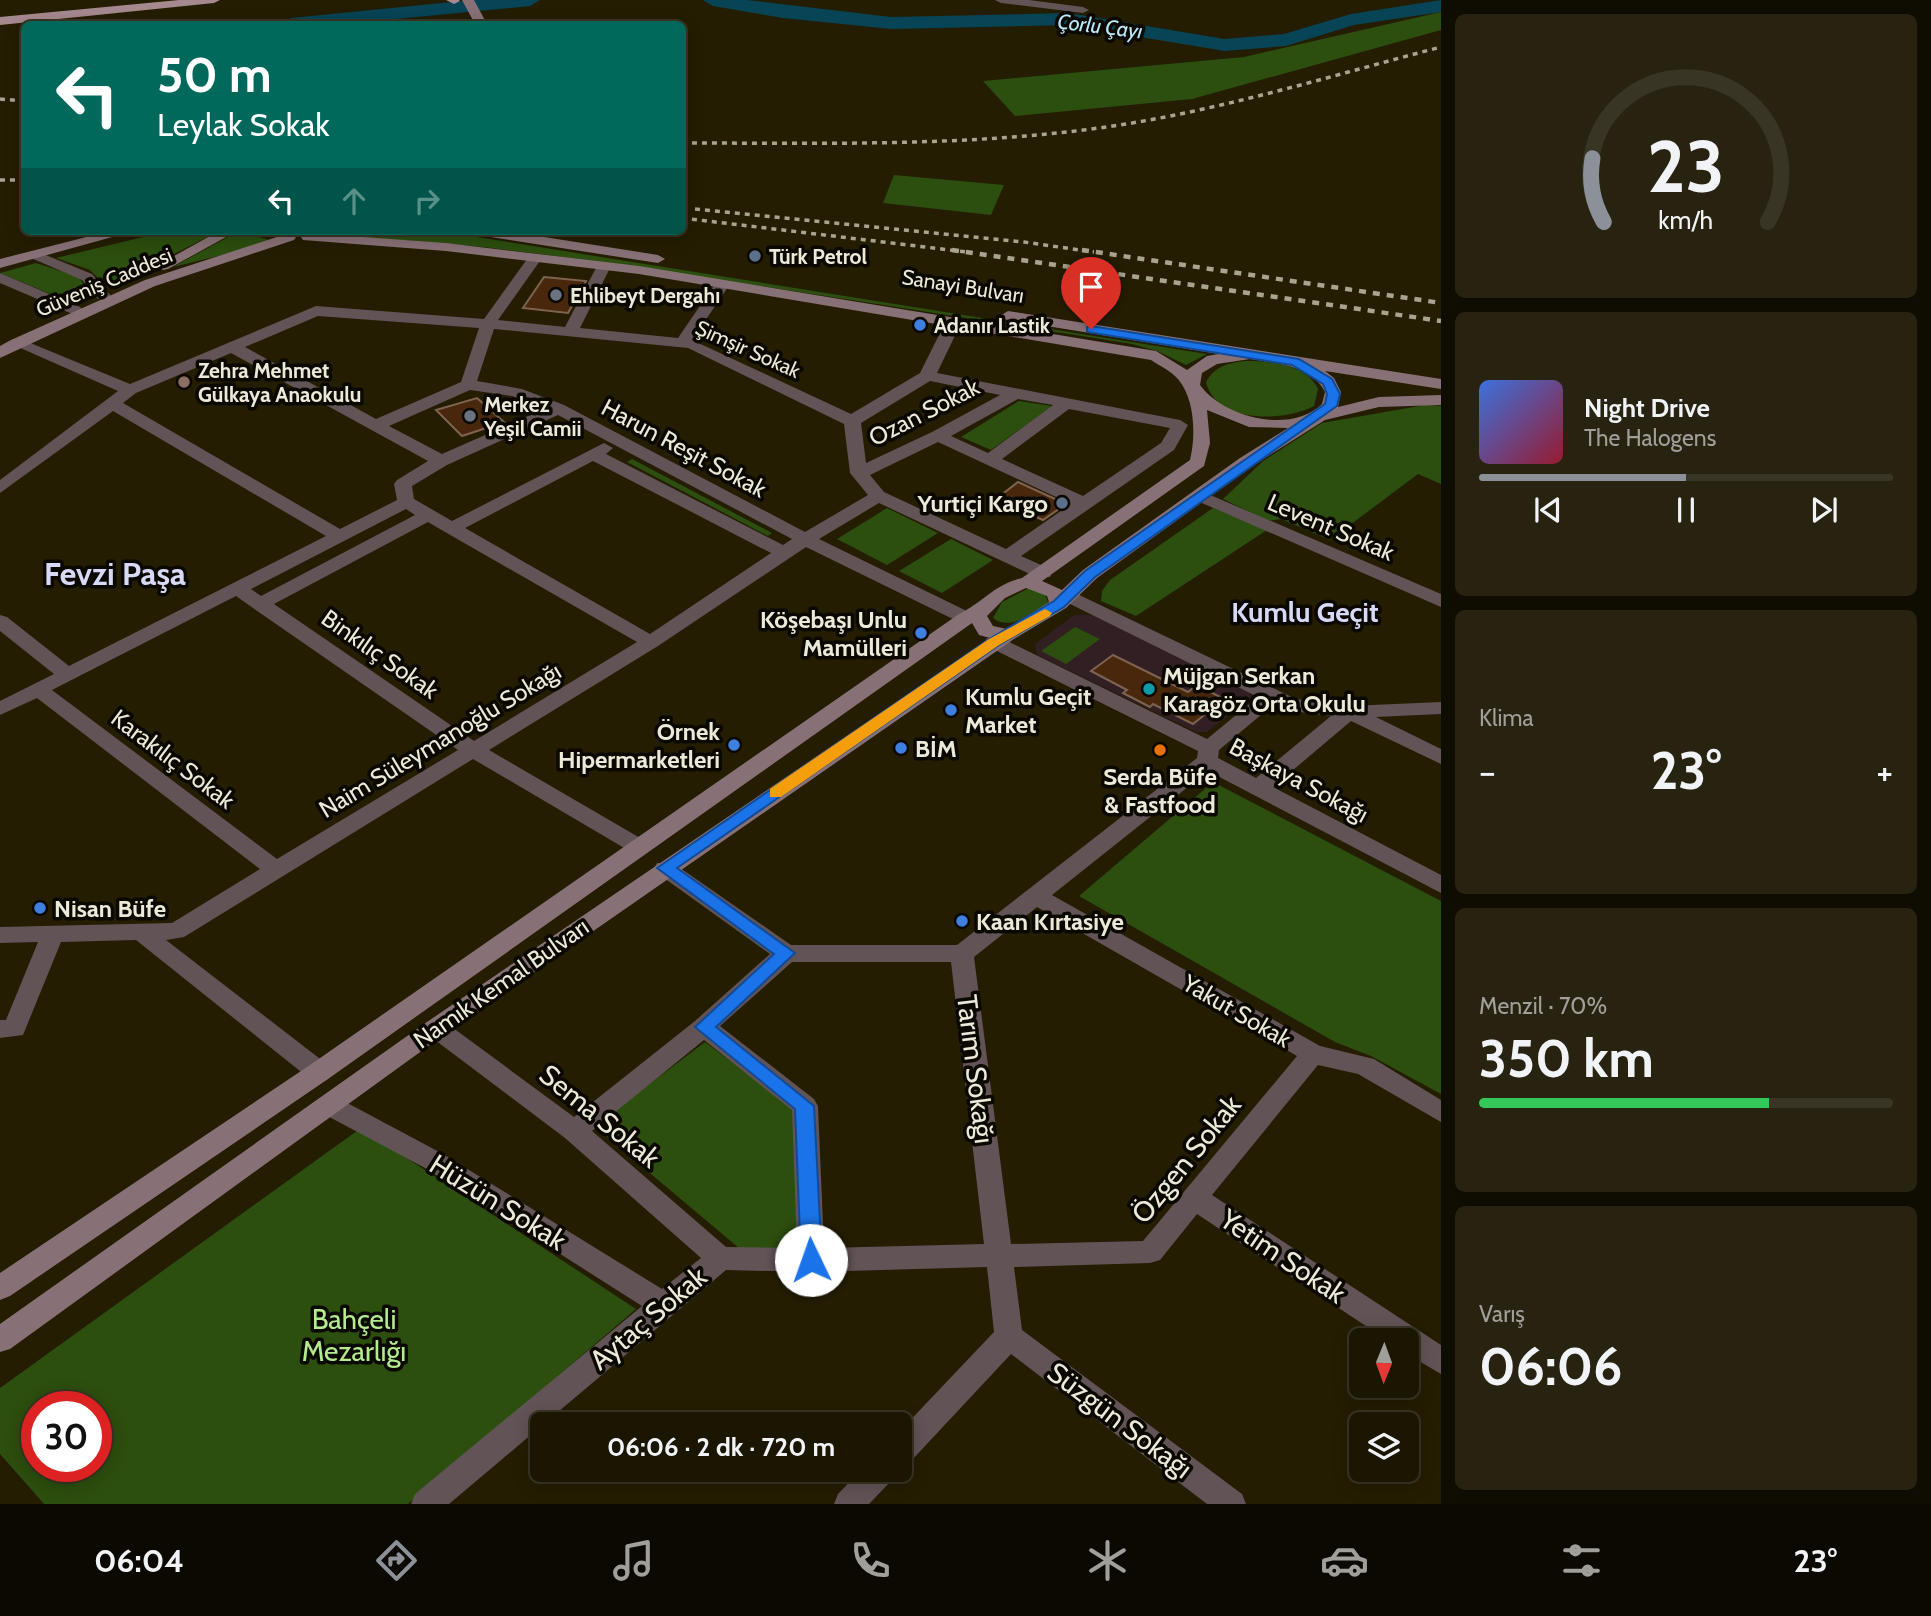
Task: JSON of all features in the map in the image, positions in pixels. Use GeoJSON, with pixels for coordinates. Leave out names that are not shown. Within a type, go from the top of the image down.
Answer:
{"type":"FeatureCollection","features":[{"type":"Feature","properties":{"kind":"main road"},"geometry":{"type":"LineString","coordinates":[[0,13],[122,0]]}},
{"type":"Feature","properties":{"kind":"main road"},"geometry":{"type":"LineString","coordinates":[[0,21],[214,0]]}},
{"type":"Feature","properties":{"kind":"main road"},"geometry":{"type":"LineString","coordinates":[[453,0],[472,21]]}},
{"type":"Feature","properties":{"kind":"main road"},"geometry":{"type":"LineString","coordinates":[[468,0],[473,21]]}},
{"type":"Feature","properties":{"kind":"main road"},"geometry":{"type":"LineString","coordinates":[[0,264],[112,235]]}},
{"type":"Feature","properties":{"kind":"main road"},"geometry":{"type":"LineString","coordinates":[[77,244],[121,235]]}},
{"type":"Feature","properties":{"kind":"main road","name":"Güveniş Caddesi"},"geometry":{"type":"LineString","coordinates":[[0,353],[75,310],[222,235]]}},
{"type":"Feature","properties":{"kind":"main road"},"geometry":{"type":"LineString","coordinates":[[280,235],[317,235]]}},
{"type":"Feature","properties":{"kind":"main road","name":"Sanayi Bulvarı"},"geometry":{"type":"LineString","coordinates":[[503,235],[1441,384]]}},
{"type":"Feature","properties":{"kind":"main road","name":"Güveniş Caddesi"},"geometry":{"type":"LineString","coordinates":[[18,343],[150,283],[289,237]]}},
{"type":"Feature","properties":{"kind":"main road","name":"Sanayi Bulvarı"},"geometry":{"type":"LineString","coordinates":[[308,237],[446,247],[604,266],[1156,356],[1178,370],[1196,396],[1209,407],[1253,422],[1289,423],[1320,416]]}},
{"type":"Feature","properties":{"kind":"main road"},"geometry":{"type":"LineString","coordinates":[[1190,384],[1192,374],[1213,359],[1231,355],[1272,356],[1295,362],[1328,382],[1334,394],[1331,406],[1320,416]]}},
{"type":"Feature","properties":{"kind":"main road","name":"Namık Kemal Bulvarı"},"geometry":{"type":"LineString","coordinates":[[0,1287],[319,1072],[985,604],[1017,584],[1035,578],[1198,462],[1205,443],[1190,384]]}},
{"type":"Feature","properties":{"kind":"main road"},"geometry":{"type":"LineString","coordinates":[[1320,416],[1379,402],[1441,400]]}},
{"type":"Feature","properties":{"kind":"main road","name":"Namık Kemal Bulvarı"},"geometry":{"type":"LineString","coordinates":[[0,1340],[436,1028],[1001,638],[1064,600],[1090,574],[1245,462],[1320,416]]}},
{"type":"Feature","properties":{"kind":"main road"},"geometry":{"type":"LineString","coordinates":[[1035,578],[1064,600]]}},
{"type":"Feature","properties":{"kind":"main road"},"geometry":{"type":"LineString","coordinates":[[972,615],[977,616],[986,631],[1001,638]]}},
{"type":"Feature","properties":{"kind":"street"},"geometry":{"type":"LineString","coordinates":[[1001,0],[1083,10]]}},
{"type":"Feature","properties":{"kind":"street"},"geometry":{"type":"LineString","coordinates":[[36,255],[87,277],[103,296]]}},
{"type":"Feature","properties":{"kind":"street"},"geometry":{"type":"LineString","coordinates":[[376,425],[468,385],[488,324],[535,258]]}},
{"type":"Feature","properties":{"kind":"street"},"geometry":{"type":"LineString","coordinates":[[569,332],[604,266]]}},
{"type":"Feature","properties":{"kind":"street"},"geometry":{"type":"LineString","coordinates":[[0,277],[75,310]]}},
{"type":"Feature","properties":{"kind":"street"},"geometry":{"type":"LineString","coordinates":[[682,343],[722,284]]}},
{"type":"Feature","properties":{"kind":"street","name":"Şimşir Sokak"},"geometry":{"type":"LineString","coordinates":[[231,346],[316,311],[488,324],[691,344],[852,421]]}},
{"type":"Feature","properties":{"kind":"street"},"geometry":{"type":"LineString","coordinates":[[954,321],[927,376],[852,421],[859,473],[878,496],[1009,555],[1035,578]]}},
{"type":"Feature","properties":{"kind":"street"},"geometry":{"type":"LineString","coordinates":[[18,343],[130,390]]}},
{"type":"Feature","properties":{"kind":"street"},"geometry":{"type":"LineString","coordinates":[[0,488],[130,390],[231,346],[441,461]]}},
{"type":"Feature","properties":{"kind":"street"},"geometry":{"type":"LineString","coordinates":[[927,376],[1012,395],[1069,401],[1180,425],[1168,446],[1009,555]]}},
{"type":"Feature","properties":{"kind":"street","name":"Harun Reşit Sokak"},"geometry":{"type":"LineString","coordinates":[[468,385],[516,392],[558,409],[805,539],[972,615]]}},
{"type":"Feature","properties":{"kind":"street","name":"Ozan Sokak"},"geometry":{"type":"LineString","coordinates":[[859,473],[938,436],[1012,395]]}},
{"type":"Feature","properties":{"kind":"street"},"geometry":{"type":"LineString","coordinates":[[989,460],[1069,401]]}},
{"type":"Feature","properties":{"kind":"street"},"geometry":{"type":"LineString","coordinates":[[113,404],[339,536]]}},
{"type":"Feature","properties":{"kind":"street"},"geometry":{"type":"LineString","coordinates":[[558,409],[441,461],[403,484],[406,502],[651,642]]}},
{"type":"Feature","properties":{"kind":"street"},"geometry":{"type":"LineString","coordinates":[[938,436],[1085,504]]}},
{"type":"Feature","properties":{"kind":"street"},"geometry":{"type":"LineString","coordinates":[[451,528],[619,441]]}},
{"type":"Feature","properties":{"kind":"street","name":"Harun Reşit Sokak"},"geometry":{"type":"LineString","coordinates":[[593,454],[784,553]]}},
{"type":"Feature","properties":{"kind":"street","name":"Naim Süleymanoğlu Sokağı"},"geometry":{"type":"LineString","coordinates":[[0,935],[176,931],[651,642],[805,539],[878,496]]}},
{"type":"Feature","properties":{"kind":"street","name":"Levent Sokak"},"geometry":{"type":"LineString","coordinates":[[1201,496],[1441,601]]}},
{"type":"Feature","properties":{"kind":"street"},"geometry":{"type":"LineString","coordinates":[[0,709],[406,502]]}},
{"type":"Feature","properties":{"kind":"street"},"geometry":{"type":"LineString","coordinates":[[260,604],[428,515]]}},
{"type":"Feature","properties":{"kind":"street","name":"Binkılıç Sokak"},"geometry":{"type":"LineString","coordinates":[[237,588],[473,750],[639,847]]}},
{"type":"Feature","properties":{"kind":"street"},"geometry":{"type":"LineString","coordinates":[[1064,600],[1292,705],[1349,712],[1441,708]]}},
{"type":"Feature","properties":{"kind":"street"},"geometry":{"type":"LineString","coordinates":[[1,623],[68,675]]}},
{"type":"Feature","properties":{"kind":"street","name":"Başkaya Sokağı"},"geometry":{"type":"LineString","coordinates":[[1001,638],[1208,754],[1257,789],[1441,885]]}},
{"type":"Feature","properties":{"kind":"street","name":"Karakılıç Sokak"},"geometry":{"type":"LineString","coordinates":[[38,690],[276,870]]}},
{"type":"Feature","properties":{"kind":"street"},"geometry":{"type":"LineString","coordinates":[[665,868],[786,953],[962,954],[1038,897],[1208,754],[1273,695]]}},
{"type":"Feature","properties":{"kind":"street"},"geometry":{"type":"LineString","coordinates":[[1349,712],[1441,757]]}},
{"type":"Feature","properties":{"kind":"street"},"geometry":{"type":"LineString","coordinates":[[1257,789],[1349,712]]}},
{"type":"Feature","properties":{"kind":"street","name":"Yakut Sokak"},"geometry":{"type":"LineString","coordinates":[[1038,897],[1312,1054],[1365,1066],[1441,1112]]}},
{"type":"Feature","properties":{"kind":"street"},"geometry":{"type":"LineString","coordinates":[[141,932],[319,1072]]}},
{"type":"Feature","properties":{"kind":"street"},"geometry":{"type":"LineString","coordinates":[[5,1033],[54,934]]}},
{"type":"Feature","properties":{"kind":"street"},"geometry":{"type":"LineString","coordinates":[[573,1131],[704,1027],[786,953]]}},
{"type":"Feature","properties":{"kind":"street","name":"Tarım Sokağı"},"geometry":{"type":"LineString","coordinates":[[962,954],[1009,1336]]}},
{"type":"Feature","properties":{"kind":"street"},"geometry":{"type":"LineString","coordinates":[[704,1027],[805,1106],[811,1260]]}},
{"type":"Feature","properties":{"kind":"street","name":"Sema Sokak"},"geometry":{"type":"LineString","coordinates":[[436,1028],[573,1131],[720,1258]]}},
{"type":"Feature","properties":{"kind":"street","name":"Özgen Sokak"},"geometry":{"type":"LineString","coordinates":[[1000,1254],[1150,1252],[1312,1054]]}},
{"type":"Feature","properties":{"kind":"street","name":"Hüzün Sokak"},"geometry":{"type":"LineString","coordinates":[[330,1105],[434,1161],[664,1305]]}},
{"type":"Feature","properties":{"kind":"street","name":"Yetim Sokak"},"geometry":{"type":"LineString","coordinates":[[1195,1198],[1441,1361]]}},
{"type":"Feature","properties":{"kind":"street","name":"Aytaç Sokak"},"geometry":{"type":"LineString","coordinates":[[426,1504],[720,1258],[811,1260],[1000,1254]]}},
{"type":"Feature","properties":{"kind":"street"},"geometry":{"type":"LineString","coordinates":[[912,1438],[1009,1336]]}},
{"type":"Feature","properties":{"kind":"street","name":"Süzgün Sokağı"},"geometry":{"type":"LineString","coordinates":[[1009,1336],[1231,1504]]}},
{"type":"Feature","properties":{"kind":"street"},"geometry":{"type":"LineString","coordinates":[[849,1504],[870,1482]]}},
{"type":"Feature","properties":{"kind":"shaded area"},"geometry":{"type":"Polygon","coordinates":[[[1074,615],[1100,615],[1246,686],[1251,697],[1207,732],[1196,732],[1037,655],[1035,644],[1074,615]]]}},
{"type":"Feature","properties":{"kind":"green space"},"geometry":{"type":"Polygon","coordinates":[[[1441,12],[1441,30],[1192,99],[1015,116],[983,81],[1244,57],[1441,12]]]}},
{"type":"Feature","properties":{"kind":"green space"},"geometry":{"type":"Polygon","coordinates":[[[894,175],[1004,185],[991,215],[883,203],[894,175]]]}},
{"type":"Feature","properties":{"kind":"green space"},"geometry":{"type":"Polygon","coordinates":[[[151,235],[211,235],[108,288],[90,270],[56,258],[151,235]]]}},
{"type":"Feature","properties":{"kind":"green space"},"geometry":{"type":"Polygon","coordinates":[[[232,235],[252,235],[276,242],[173,267],[232,235]]]}},
{"type":"Feature","properties":{"kind":"green space"},"geometry":{"type":"Polygon","coordinates":[[[464,235],[1207,354],[1186,365],[1157,351],[1132,344],[643,268],[464,245],[329,237],[464,235]]]}},
{"type":"Feature","properties":{"kind":"green space"},"geometry":{"type":"Polygon","coordinates":[[[36,263],[79,277],[92,297],[75,304],[0,273],[36,263]]]}},
{"type":"Feature","properties":{"kind":"green space"},"geometry":{"type":"Polygon","coordinates":[[[1245,361],[1276,363],[1305,374],[1318,389],[1314,406],[1269,417],[1252,416],[1223,406],[1212,396],[1206,382],[1222,366],[1245,361]]]}},
{"type":"Feature","properties":{"kind":"green space"},"geometry":{"type":"Polygon","coordinates":[[[1019,401],[1052,406],[991,450],[961,437],[1019,401]]]}},
{"type":"Feature","properties":{"kind":"green space"},"geometry":{"type":"Polygon","coordinates":[[[1425,405],[1441,406],[1441,484],[1418,474],[1330,540],[1281,519],[1268,521],[1223,499],[1263,461],[1322,423],[1425,405]]]}},
{"type":"Feature","properties":{"kind":"green space"},"geometry":{"type":"Polygon","coordinates":[[[632,459],[772,533],[768,536],[627,462],[632,459]]]}},
{"type":"Feature","properties":{"kind":"green space"},"geometry":{"type":"Polygon","coordinates":[[[887,508],[938,533],[887,565],[837,539],[887,508]]]}},
{"type":"Feature","properties":{"kind":"green space"},"geometry":{"type":"Polygon","coordinates":[[[1213,508],[1267,530],[1136,616],[1101,601],[1102,591],[1110,580],[1213,508]]]}},
{"type":"Feature","properties":{"kind":"green space"},"geometry":{"type":"Polygon","coordinates":[[[951,539],[993,560],[942,593],[899,571],[951,539]]]}},
{"type":"Feature","properties":{"kind":"green space"},"geometry":{"type":"Polygon","coordinates":[[[1029,588],[1044,592],[1048,602],[1021,620],[1006,623],[993,618],[1002,602],[1029,588]]]}},
{"type":"Feature","properties":{"kind":"green space"},"geometry":{"type":"Polygon","coordinates":[[[1075,627],[1100,639],[1066,664],[1041,651],[1075,627]]]}},
{"type":"Feature","properties":{"kind":"green space"},"geometry":{"type":"Polygon","coordinates":[[[1213,782],[1441,901],[1441,1094],[1371,1056],[1335,1042],[1079,896],[1213,782]]]}},
{"type":"Feature","properties":{"kind":"green space"},"geometry":{"type":"Polygon","coordinates":[[[705,1042],[794,1109],[811,1252],[746,1254],[594,1126],[705,1042]]]}},
{"type":"Feature","properties":{"kind":"green space","name":"Bahçeli Mezarlığı"},"geometry":{"type":"Polygon","coordinates":[[[361,1128],[636,1309],[408,1504],[44,1504],[25,1482],[112,1482],[112,1391],[21,1391],[21,1478],[0,1454],[0,1388],[361,1128]]]}},
{"type":"Feature","properties":{"kind":"building","name":"Ehlibeyt Dergahı"},"geometry":{"type":"Polygon","coordinates":[[[544,277],[586,281],[568,313],[523,308],[544,277]]]}},
{"type":"Feature","properties":{"kind":"building","name":"Merkez Yeşil Camii"},"geometry":{"type":"Polygon","coordinates":[[[477,398],[504,422],[462,436],[436,410],[477,398]]]}},
{"type":"Feature","properties":{"kind":"building"},"geometry":{"type":"Polygon","coordinates":[[[1018,482],[1066,504],[1043,520],[996,499],[1018,482]]]}},
{"type":"Feature","properties":{"kind":"building","name":"Müjgan Serkan Karagöz Orta Okulu"},"geometry":{"type":"Polygon","coordinates":[[[1113,655],[1188,692],[1197,685],[1224,699],[1193,724],[1153,704],[1150,707],[1123,693],[1127,690],[1091,671],[1113,655]]]}},
{"type":"Feature","properties":{"kind":"waterway","name":"Çorlu Çayı"},"geometry":{"type":"LineString","coordinates":[[321,21],[530,0]]}},
{"type":"Feature","properties":{"kind":"waterway","name":"Çorlu Çayı"},"geometry":{"type":"LineString","coordinates":[[713,0],[783,12],[891,23],[1068,19],[1225,45],[1286,40],[1351,20],[1441,6]]}},
{"type":"Feature","properties":{"kind":"railway"},"geometry":{"type":"LineString","coordinates":[[686,143],[947,141],[1106,127],[1232,102],[1441,47]]}},
{"type":"Feature","properties":{"kind":"railway"},"geometry":{"type":"LineString","coordinates":[[0,99],[21,101]]}},
{"type":"Feature","properties":{"kind":"railway"},"geometry":{"type":"LineString","coordinates":[[0,180],[21,180]]}},
{"type":"Feature","properties":{"kind":"railway"},"geometry":{"type":"LineString","coordinates":[[695,209],[1024,242],[1094,252]]}},
{"type":"Feature","properties":{"kind":"railway"},"geometry":{"type":"LineString","coordinates":[[686,218],[960,251]]}},
{"type":"Feature","properties":{"kind":"railway"},"geometry":{"type":"LineString","coordinates":[[952,250],[960,251]]}},
{"type":"Feature","properties":{"kind":"railway"},"geometry":{"type":"LineString","coordinates":[[1082,250],[1441,303]]}},
{"type":"Feature","properties":{"kind":"railway"},"geometry":{"type":"LineString","coordinates":[[960,251],[967,252]]}},
{"type":"Feature","properties":{"kind":"railway"},"geometry":{"type":"LineString","coordinates":[[960,251],[1441,321]]}},
{"type":"Feature","properties":{"kind":"slow traffic"},"geometry":{"type":"LineString","coordinates":[[775,793],[1001,637],[1014,633],[1045,613]]}},
{"type":"Feature","properties":{"kind":"place","name":"Türk Petrol"},"geometry":{"type":"Point","coordinates":[755,256]}},
{"type":"Feature","properties":{"kind":"place","name":"Ehlibeyt Dergahı"},"geometry":{"type":"Point","coordinates":[556,295]}},
{"type":"Feature","properties":{"kind":"place","name":"Adanır Lastik"},"geometry":{"type":"Point","coordinates":[920,325]}},
{"type":"Feature","properties":{"kind":"place","name":"Zehra Mehmet Gülkaya Anaokulu"},"geometry":{"type":"Point","coordinates":[184,382]}},
{"type":"Feature","properties":{"kind":"place","name":"Merkez Yeşil Camii"},"geometry":{"type":"Point","coordinates":[470,416]}},
{"type":"Feature","properties":{"kind":"place","name":"Yurtiçi Kargo"},"geometry":{"type":"Point","coordinates":[1062,503]}},
{"type":"Feature","properties":{"kind":"place","name":"Köşebaşı Unlu Mamülleri"},"geometry":{"type":"Point","coordinates":[921,633]}},
{"type":"Feature","properties":{"kind":"place","name":"Müjgan Serkan Karagöz Orta Okulu"},"geometry":{"type":"Point","coordinates":[1149,689]}},
{"type":"Feature","properties":{"kind":"place","name":"Kumlu Geçit Market"},"geometry":{"type":"Point","coordinates":[951,710]}},
{"type":"Feature","properties":{"kind":"place","name":"Örnek Hipermarketleri"},"geometry":{"type":"Point","coordinates":[734,745]}},
{"type":"Feature","properties":{"kind":"place","name":"BİM"},"geometry":{"type":"Point","coordinates":[901,748]}},
{"type":"Feature","properties":{"kind":"place","name":"Serda Büfe & Fastfood"},"geometry":{"type":"Point","coordinates":[1160,750]}},
{"type":"Feature","properties":{"kind":"place","name":"Nisan Büfe"},"geometry":{"type":"Point","coordinates":[40,908]}},
{"type":"Feature","properties":{"kind":"place","name":"Kaan Kırtasiye"},"geometry":{"type":"Point","coordinates":[962,921]}},
{"type":"Feature","properties":{"kind":"district","name":"Fevzi Paşa"},"geometry":{"type":"Point","coordinates":[115,573]}},
{"type":"Feature","properties":{"kind":"district","name":"Kumlu Geçit"},"geometry":{"type":"Point","coordinates":[1305,612]}},
{"type":"Feature","properties":{"kind":"route"},"geometry":{"type":"LineString","coordinates":[[811,1260],[805,1106],[704,1027],[786,953],[665,868],[1001,637],[1014,633],[1059,604],[1090,574],[1245,462],[1320,416],[1331,406],[1334,394],[1328,382],[1314,371],[1295,362],[1272,356],[1091,329]]}}]}
